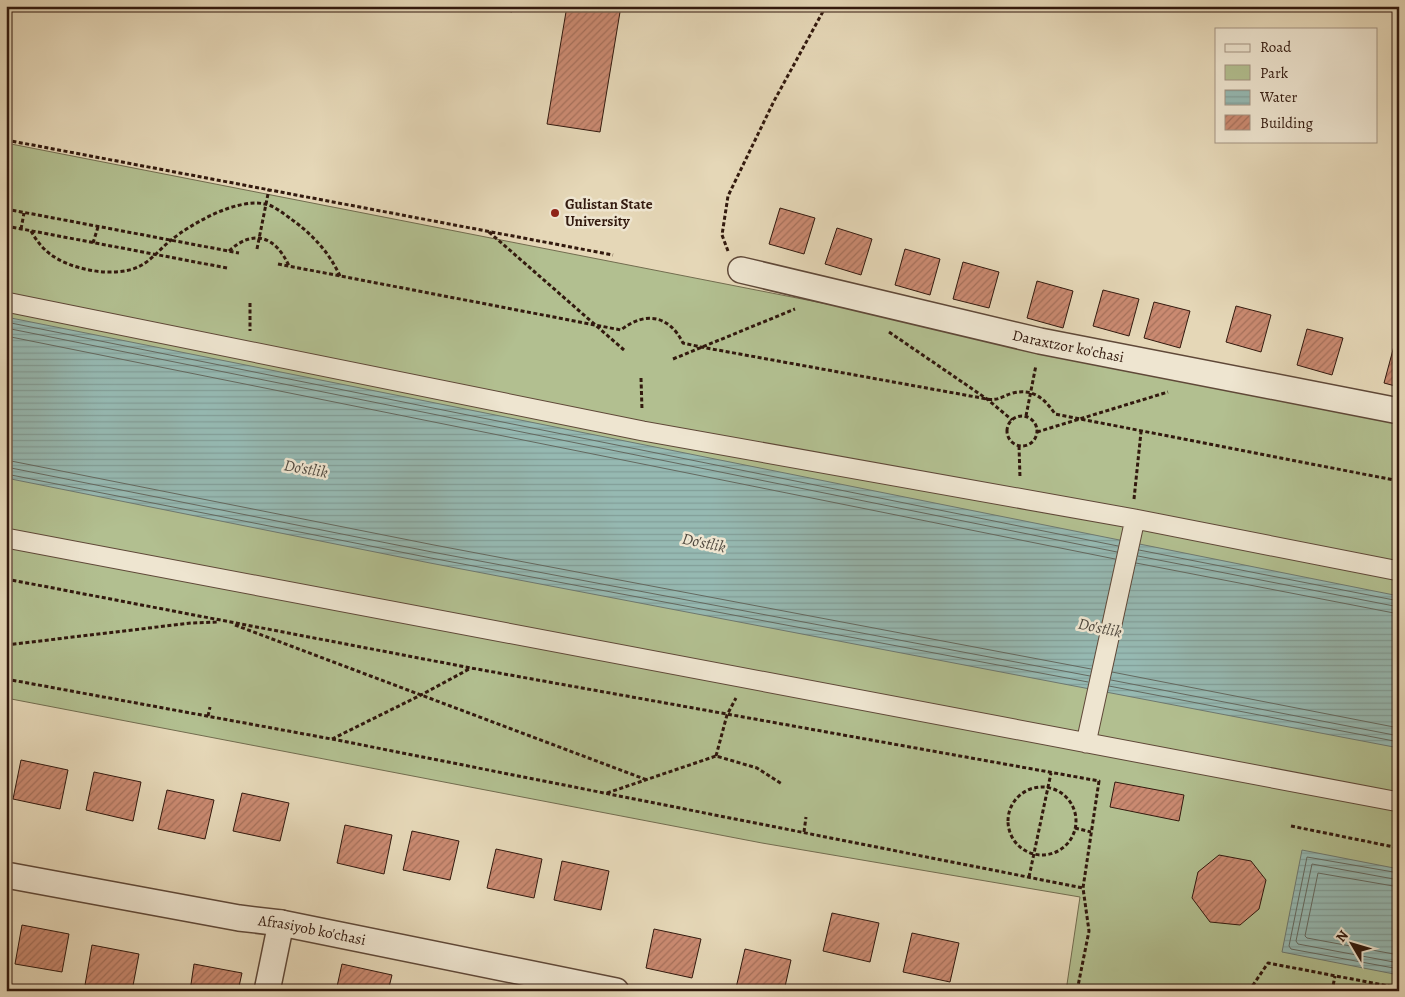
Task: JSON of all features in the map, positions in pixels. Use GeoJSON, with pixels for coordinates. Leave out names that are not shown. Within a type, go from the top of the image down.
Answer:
{"type":"FeatureCollection","features":[{"type":"Feature","properties":{"kind":"street","name":"Daraxtzor ko'chasi"},"geometry":{"type":"LineString","coordinates":[[741,270],[1040,341],[1399,411]]}},
{"type":"Feature","properties":{"kind":"street"},"geometry":{"type":"LineString","coordinates":[[6,302],[643,431],[1135,519],[1399,571]]}},
{"type":"Feature","properties":{"kind":"street"},"geometry":{"type":"LineString","coordinates":[[1086,743],[1135,519]]}},
{"type":"Feature","properties":{"kind":"street"},"geometry":{"type":"LineString","coordinates":[[6,538],[1399,802]]}},
{"type":"Feature","properties":{"kind":"street","name":"Afrasiyob ko'chasi"},"geometry":{"type":"LineString","coordinates":[[6,876],[240,918],[280,923],[616,991]]}},
{"type":"Feature","properties":{"kind":"street"},"geometry":{"type":"LineString","coordinates":[[268,991],[280,923]]}},
{"type":"Feature","properties":{"kind":"path"},"geometry":{"type":"LineString","coordinates":[[741,270],[729,255],[722,235],[728,196],[774,100],[826,6]]}},
{"type":"Feature","properties":{"kind":"path"},"geometry":{"type":"LineString","coordinates":[[6,140],[613,255]]}},
{"type":"Feature","properties":{"kind":"path"},"geometry":{"type":"LineString","coordinates":[[257,249],[269,189]]}},
{"type":"Feature","properties":{"kind":"path"},"geometry":{"type":"LineString","coordinates":[[31,231],[36,240],[50,254],[68,264],[94,270],[120,271],[138,267],[156,254],[170,240],[199,222],[224,210],[248,203],[266,204],[305,229],[334,261],[340,276]]}},
{"type":"Feature","properties":{"kind":"path"},"geometry":{"type":"LineString","coordinates":[[6,209],[239,253]]}},
{"type":"Feature","properties":{"kind":"path"},"geometry":{"type":"LineString","coordinates":[[21,229],[24,212]]}},
{"type":"Feature","properties":{"kind":"path"},"geometry":{"type":"LineString","coordinates":[[6,226],[227,268]]}},
{"type":"Feature","properties":{"kind":"path"},"geometry":{"type":"LineString","coordinates":[[93,243],[98,227]]}},
{"type":"Feature","properties":{"kind":"path"},"geometry":{"type":"LineString","coordinates":[[488,231],[624,350]]}},
{"type":"Feature","properties":{"kind":"path"},"geometry":{"type":"LineString","coordinates":[[228,251],[240,240],[259,238],[270,241],[282,251],[290,267]]}},
{"type":"Feature","properties":{"kind":"path"},"geometry":{"type":"LineString","coordinates":[[278,264],[621,330],[632,322],[647,317],[662,320],[678,333],[683,343],[701,347],[998,401],[1013,393],[1031,394],[1044,398],[1055,414],[1399,481]]}},
{"type":"Feature","properties":{"kind":"path"},"geometry":{"type":"LineString","coordinates":[[673,359],[800,306]]}},
{"type":"Feature","properties":{"kind":"path"},"geometry":{"type":"LineString","coordinates":[[884,329],[987,399],[1012,420]]}},
{"type":"Feature","properties":{"kind":"path"},"geometry":{"type":"LineString","coordinates":[[1026,416],[1040,341]]}},
{"type":"Feature","properties":{"kind":"path"},"geometry":{"type":"LineString","coordinates":[[641,378],[643,431]]}},
{"type":"Feature","properties":{"kind":"path"},"geometry":{"type":"LineString","coordinates":[[1012,420],[1007,433],[1011,441],[1019,446],[1029,444],[1037,432],[1169,392]]}},
{"type":"Feature","properties":{"kind":"path"},"geometry":{"type":"LineString","coordinates":[[1012,420],[1026,416]]}},
{"type":"Feature","properties":{"kind":"path"},"geometry":{"type":"LineString","coordinates":[[1026,416],[1034,422],[1037,432]]}},
{"type":"Feature","properties":{"kind":"path"},"geometry":{"type":"LineString","coordinates":[[1135,519],[1134,489],[1141,432]]}},
{"type":"Feature","properties":{"kind":"path"},"geometry":{"type":"LineString","coordinates":[[1019,446],[1020,498]]}},
{"type":"Feature","properties":{"kind":"path"},"geometry":{"type":"LineString","coordinates":[[6,579],[225,624],[1098,781],[1083,888],[1089,931],[1077,991]]}},
{"type":"Feature","properties":{"kind":"path"},"geometry":{"type":"LineString","coordinates":[[6,645],[191,623],[225,624],[421,695],[646,780]]}},
{"type":"Feature","properties":{"kind":"path"},"geometry":{"type":"LineString","coordinates":[[331,739],[471,668]]}},
{"type":"Feature","properties":{"kind":"path"},"geometry":{"type":"LineString","coordinates":[[716,756],[727,715],[737,698],[740,676]]}},
{"type":"Feature","properties":{"kind":"path"},"geometry":{"type":"LineString","coordinates":[[6,679],[331,739],[1083,888]]}},
{"type":"Feature","properties":{"kind":"path"},"geometry":{"type":"LineString","coordinates":[[208,716],[210,707]]}},
{"type":"Feature","properties":{"kind":"path"},"geometry":{"type":"LineString","coordinates":[[606,793],[716,756],[757,768],[782,784]]}},
{"type":"Feature","properties":{"kind":"path"},"geometry":{"type":"LineString","coordinates":[[1029,877],[1051,772]]}},
{"type":"Feature","properties":{"kind":"path"},"geometry":{"type":"LineString","coordinates":[[1033,788],[1048,788],[1066,796],[1073,805],[1076,816],[1075,828],[1071,838],[1064,846],[1045,854],[1034,854],[1016,842],[1008,822],[1009,812],[1014,801],[1023,793],[1033,788]]}},
{"type":"Feature","properties":{"kind":"path"},"geometry":{"type":"LineString","coordinates":[[804,832],[806,817]]}},
{"type":"Feature","properties":{"kind":"path"},"geometry":{"type":"LineString","coordinates":[[1292,826],[1399,848]]}},
{"type":"Feature","properties":{"kind":"path"},"geometry":{"type":"LineString","coordinates":[[1075,828],[1091,832]]}},
{"type":"Feature","properties":{"kind":"path"},"geometry":{"type":"LineString","coordinates":[[1249,991],[1268,963],[1399,988]]}},
{"type":"Feature","properties":{"kind":"path"},"geometry":{"type":"LineString","coordinates":[[1332,991],[1336,976]]}},
{"type":"Feature","properties":{"kind":"green space"},"geometry":{"type":"Polygon","coordinates":[[[6,143],[1399,416],[1399,991],[1066,991],[1080,897],[762,843],[6,698],[6,143]]]}},
{"type":"Feature","properties":{"kind":"water","name":"Do'stlik"},"geometry":{"type":"Polygon","coordinates":[[[6,317],[1399,596],[1399,748],[430,563],[6,478],[6,317]]]}},
{"type":"Feature","properties":{"kind":"water"},"geometry":{"type":"Polygon","coordinates":[[[1302,850],[1399,869],[1399,975],[1282,952],[1302,850]]]}},
{"type":"Feature","properties":{"kind":"building"},"geometry":{"type":"Polygon","coordinates":[[[479,6],[513,6],[512,12],[479,6]]]}},
{"type":"Feature","properties":{"kind":"building"},"geometry":{"type":"Polygon","coordinates":[[[567,6],[621,6],[600,132],[547,124],[567,6]]]}},
{"type":"Feature","properties":{"kind":"building"},"geometry":{"type":"Polygon","coordinates":[[[780,208],[815,218],[804,254],[769,244],[780,208]]]}},
{"type":"Feature","properties":{"kind":"building"},"geometry":{"type":"Polygon","coordinates":[[[837,228],[872,239],[861,275],[825,264],[837,228]]]}},
{"type":"Feature","properties":{"kind":"building"},"geometry":{"type":"Polygon","coordinates":[[[905,249],[940,259],[930,295],[895,285],[905,249]]]}},
{"type":"Feature","properties":{"kind":"building"},"geometry":{"type":"Polygon","coordinates":[[[963,262],[999,272],[989,308],[953,299],[963,262]]]}},
{"type":"Feature","properties":{"kind":"building"},"geometry":{"type":"Polygon","coordinates":[[[1037,281],[1073,291],[1063,328],[1027,318],[1037,281]]]}},
{"type":"Feature","properties":{"kind":"building"},"geometry":{"type":"Polygon","coordinates":[[[1103,290],[1139,299],[1129,336],[1093,326],[1103,290]]]}},
{"type":"Feature","properties":{"kind":"building"},"geometry":{"type":"Polygon","coordinates":[[[1154,302],[1190,311],[1180,348],[1144,338],[1154,302]]]}},
{"type":"Feature","properties":{"kind":"building"},"geometry":{"type":"Polygon","coordinates":[[[1236,306],[1271,315],[1261,352],[1226,342],[1236,306]]]}},
{"type":"Feature","properties":{"kind":"building"},"geometry":{"type":"Polygon","coordinates":[[[1307,329],[1343,338],[1332,375],[1297,365],[1307,329]]]}},
{"type":"Feature","properties":{"kind":"building"},"geometry":{"type":"Polygon","coordinates":[[[1394,346],[1399,348],[1399,387],[1384,383],[1394,346]]]}},
{"type":"Feature","properties":{"kind":"building"},"geometry":{"type":"Polygon","coordinates":[[[21,760],[68,770],[60,809],[13,799],[21,760]]]}},
{"type":"Feature","properties":{"kind":"building"},"geometry":{"type":"Polygon","coordinates":[[[94,772],[141,782],[133,821],[86,810],[94,772]]]}},
{"type":"Feature","properties":{"kind":"building"},"geometry":{"type":"Polygon","coordinates":[[[1115,782],[1184,795],[1179,821],[1110,807],[1115,782]]]}},
{"type":"Feature","properties":{"kind":"building"},"geometry":{"type":"Polygon","coordinates":[[[167,790],[214,800],[205,839],[158,829],[167,790]]]}},
{"type":"Feature","properties":{"kind":"building"},"geometry":{"type":"Polygon","coordinates":[[[242,793],[289,803],[280,841],[233,831],[242,793]]]}},
{"type":"Feature","properties":{"kind":"building"},"geometry":{"type":"Polygon","coordinates":[[[345,825],[392,835],[384,874],[337,863],[345,825]]]}},
{"type":"Feature","properties":{"kind":"building"},"geometry":{"type":"Polygon","coordinates":[[[412,831],[459,841],[450,880],[403,870],[412,831]]]}},
{"type":"Feature","properties":{"kind":"building"},"geometry":{"type":"Polygon","coordinates":[[[496,849],[542,859],[534,898],[487,888],[496,849]]]}},
{"type":"Feature","properties":{"kind":"building"},"geometry":{"type":"Polygon","coordinates":[[[1219,855],[1251,861],[1266,880],[1259,909],[1240,925],[1210,922],[1192,898],[1198,872],[1219,855]]]}},
{"type":"Feature","properties":{"kind":"building"},"geometry":{"type":"Polygon","coordinates":[[[562,861],[609,871],[601,910],[554,900],[562,861]]]}},
{"type":"Feature","properties":{"kind":"building"},"geometry":{"type":"Polygon","coordinates":[[[832,913],[879,923],[870,962],[823,951],[832,913]]]}},
{"type":"Feature","properties":{"kind":"building"},"geometry":{"type":"Polygon","coordinates":[[[22,925],[69,934],[62,972],[15,964],[22,925]]]}},
{"type":"Feature","properties":{"kind":"building"},"geometry":{"type":"Polygon","coordinates":[[[654,929],[701,939],[692,978],[646,968],[654,929]]]}},
{"type":"Feature","properties":{"kind":"building"},"geometry":{"type":"Polygon","coordinates":[[[912,933],[959,943],[950,982],[903,972],[912,933]]]}},
{"type":"Feature","properties":{"kind":"building"},"geometry":{"type":"Polygon","coordinates":[[[92,945],[139,954],[132,991],[85,985],[92,945]]]}},
{"type":"Feature","properties":{"kind":"building"},"geometry":{"type":"Polygon","coordinates":[[[745,949],[791,960],[784,991],[749,991],[736,988],[745,949]]]}},
{"type":"Feature","properties":{"kind":"building"},"geometry":{"type":"Polygon","coordinates":[[[194,964],[242,973],[238,991],[190,991],[194,964]]]}},
{"type":"Feature","properties":{"kind":"building"},"geometry":{"type":"Polygon","coordinates":[[[342,964],[392,975],[388,991],[336,991],[342,964]]]}},
{"type":"Feature","properties":{"kind":"place","name":"Gulistan State University"},"geometry":{"type":"Point","coordinates":[555,213]}}]}
